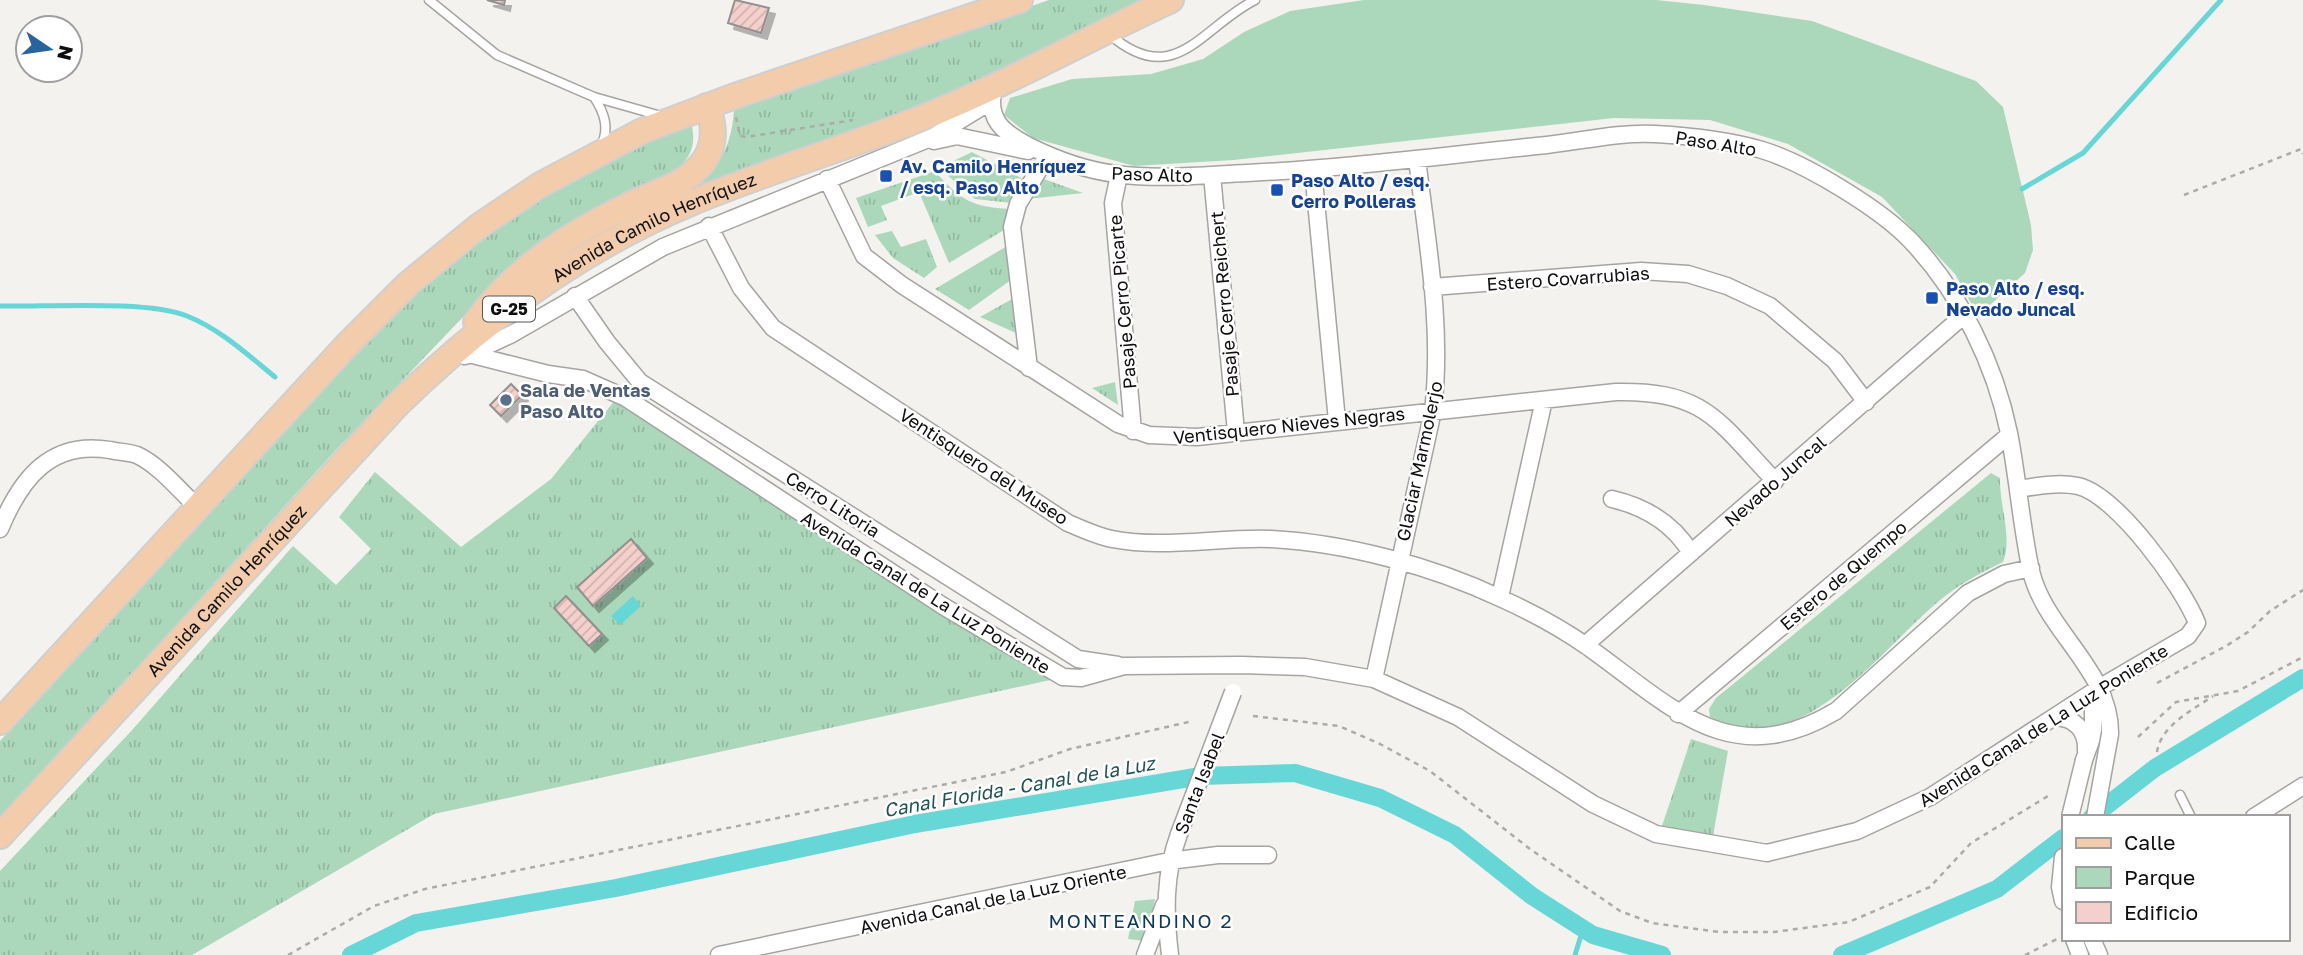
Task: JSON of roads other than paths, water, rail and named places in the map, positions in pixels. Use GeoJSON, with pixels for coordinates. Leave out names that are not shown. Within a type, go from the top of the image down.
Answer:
{"type":"FeatureCollection","features":[{"type":"Feature","properties":{"kind":"main road"},"geometry":{"type":"LineString","coordinates":[[0,722],[338,355],[408,284],[499,212],[597,152],[672,119],[1020,0]]}},
{"type":"Feature","properties":{"kind":"main road","name":"Avenida Camilo Henríquez"},"geometry":{"type":"LineString","coordinates":[[0,836],[372,431],[431,372],[464,351],[560,274],[654,220],[992,94],[1171,0]]}},
{"type":"Feature","properties":{"kind":"main road"},"geometry":{"type":"LineString","coordinates":[[464,351],[497,296],[542,256],[598,220],[683,181],[697,170],[707,156],[713,139],[707,106]]}},
{"type":"Feature","properties":{"kind":"street"},"geometry":{"type":"LineString","coordinates":[[464,351],[510,335],[663,247],[709,226],[933,137],[992,94]]}},
{"type":"Feature","properties":{"kind":"street","name":"Paso Alto"},"geometry":{"type":"LineString","coordinates":[[992,94],[999,127],[1048,155],[1071,164],[1119,175],[1212,175],[1313,170],[1649,134],[1759,149],[1825,181],[1890,222],[1912,242],[1937,272],[1989,366],[2009,435],[2031,568],[2044,610],[2099,688],[2108,708],[2110,734],[2095,815]]}},
{"type":"Feature","properties":{"kind":"street","name":"Paso Alto"},"geometry":{"type":"LineString","coordinates":[[911,146],[957,136],[1048,155]]}},
{"type":"Feature","properties":{"kind":"street"},"geometry":{"type":"LineString","coordinates":[[1029,368],[1012,227],[1018,204],[1048,155]]}},
{"type":"Feature","properties":{"kind":"street","name":"Glaciar Marmolerjo"},"geometry":{"type":"LineString","coordinates":[[1374,679],[1433,411],[1438,338],[1417,159]]}},
{"type":"Feature","properties":{"kind":"street"},"geometry":{"type":"LineString","coordinates":[[1313,170],[1337,421]]}},
{"type":"Feature","properties":{"kind":"street","name":"Pasaje Cerro Picarte"},"geometry":{"type":"LineString","coordinates":[[1119,175],[1113,203],[1133,430]]}},
{"type":"Feature","properties":{"kind":"street","name":"Pasaje Cerro Reichert"},"geometry":{"type":"LineString","coordinates":[[1212,175],[1236,432]]}},
{"type":"Feature","properties":{"kind":"street","name":"Ventisquero Nieves Negras"},"geometry":{"type":"LineString","coordinates":[[827,179],[864,256],[902,285],[1029,368],[1133,430],[1174,438],[1653,391],[1684,399],[1710,413],[1775,481]]}},
{"type":"Feature","properties":{"kind":"street","name":"Ventisquero del Museo"},"geometry":{"type":"LineString","coordinates":[[709,226],[741,288],[773,328],[1068,523],[1110,539],[1140,543],[1272,539],[1398,561],[1430,570],[1500,597],[1585,645],[1678,714],[1716,731],[1755,738],[1772,737],[1817,722],[1836,711],[1968,593],[2004,574],[2031,568]]}},
{"type":"Feature","properties":{"kind":"street","name":"Estero Covarrubias"},"geometry":{"type":"LineString","coordinates":[[1432,287],[1641,271],[1688,274],[1727,286],[1770,306],[1835,361],[1866,402]]}},
{"type":"Feature","properties":{"kind":"street","name":"Cerro Litoria"},"geometry":{"type":"LineString","coordinates":[[575,296],[640,383],[1078,659],[1124,666]]}},
{"type":"Feature","properties":{"kind":"street","name":"Nevado Juncal"},"geometry":{"type":"LineString","coordinates":[[1585,645],[1963,316]]}},
{"type":"Feature","properties":{"kind":"street","name":"Avenida Canal de La Luz Poniente"},"geometry":{"type":"LineString","coordinates":[[464,351],[548,374],[583,379],[626,398],[943,606],[1063,677],[1081,678],[1124,666],[1242,664],[1305,667],[1374,679],[1458,717],[1593,804],[1656,834],[1768,853],[1802,847],[1857,831],[1930,797],[2099,688],[2188,636],[2197,623],[2191,607],[2132,525],[2102,497],[2079,486],[2054,484],[2018,489]]}},
{"type":"Feature","properties":{"kind":"street"},"geometry":{"type":"LineString","coordinates":[[1500,597],[1544,400]]}},
{"type":"Feature","properties":{"kind":"street","name":"Estero de Quempo"},"geometry":{"type":"LineString","coordinates":[[1678,714],[2009,435]]}},
{"type":"Feature","properties":{"kind":"street"},"geometry":{"type":"LineString","coordinates":[[0,529],[19,492],[35,470],[55,455],[86,446],[137,455],[198,508]]}},
{"type":"Feature","properties":{"kind":"street"},"geometry":{"type":"LineString","coordinates":[[1612,499],[1639,507],[1666,522],[1691,553]]}},
{"type":"Feature","properties":{"kind":"street","name":"Santa Isabel"},"geometry":{"type":"LineString","coordinates":[[1165,903],[1169,861],[1242,664]]}},
{"type":"Feature","properties":{"kind":"street"},"geometry":{"type":"LineString","coordinates":[[2071,815],[2093,735],[2093,703],[2099,688]]}},
{"type":"Feature","properties":{"kind":"street"},"geometry":{"type":"LineString","coordinates":[[2055,718],[2069,719],[2080,728],[2087,742],[2085,758]]}},
{"type":"Feature","properties":{"kind":"street"},"geometry":{"type":"LineString","coordinates":[[2257,815],[2303,786]]}},
{"type":"Feature","properties":{"kind":"street","name":"Avenida Canal de la Luz Oriente"},"geometry":{"type":"LineString","coordinates":[[719,955],[1169,861],[1218,855],[1268,855]]}},
{"type":"Feature","properties":{"kind":"street"},"geometry":{"type":"LineString","coordinates":[[1145,955],[1165,903]]}},
{"type":"Feature","properties":{"kind":"street"},"geometry":{"type":"LineString","coordinates":[[1165,903],[1170,955]]}},
{"type":"Feature","properties":{"kind":"lane"},"geometry":{"type":"LineString","coordinates":[[429,0],[497,55],[594,97],[672,119]]}},
{"type":"Feature","properties":{"kind":"lane"},"geometry":{"type":"LineString","coordinates":[[1107,32],[1127,49],[1144,55],[1184,52],[1241,7],[1255,0]]}},
{"type":"Feature","properties":{"kind":"lane"},"geometry":{"type":"LineString","coordinates":[[594,97],[602,109],[606,124],[604,139],[597,152]]}},
{"type":"Feature","properties":{"kind":"lane"},"geometry":{"type":"LineString","coordinates":[[2180,795],[2190,815]]}},
{"type":"Feature","properties":{"kind":"water"},"geometry":{"type":"Polygon","coordinates":[[[633,596],[641,606],[620,625],[611,616],[633,596]]]}},
{"type":"Feature","properties":{"kind":"waterway"},"geometry":{"type":"LineString","coordinates":[[2022,189],[2083,153],[2221,0]]}},
{"type":"Feature","properties":{"kind":"waterway"},"geometry":{"type":"LineString","coordinates":[[0,306],[96,305],[170,311],[211,328],[275,377]]}},
{"type":"Feature","properties":{"kind":"waterway","name":"Canal Florida - Canal de la Luz"},"geometry":{"type":"LineString","coordinates":[[2095,815],[2155,768],[2303,678]]}},
{"type":"Feature","properties":{"kind":"waterway","name":"Canal Florida - Canal de la Luz"},"geometry":{"type":"LineString","coordinates":[[351,955],[416,923],[616,888],[915,824],[1201,776],[1295,773],[1380,798],[1455,835],[1532,896],[1593,935],[1662,955]]}},
{"type":"Feature","properties":{"kind":"waterway","name":"Canal Florida - Canal de la Luz"},"geometry":{"type":"LineString","coordinates":[[1842,955],[1997,889],[2062,839]]}},
{"type":"Feature","properties":{"kind":"waterway"},"geometry":{"type":"LineString","coordinates":[[1575,955],[1583,929]]}},
{"type":"Feature","properties":{"kind":"place","name":"Av. Camilo Henríquez / esq. Paso Alto"},"geometry":{"type":"Point","coordinates":[886,176]}},
{"type":"Feature","properties":{"kind":"place","name":"Paso Alto / esq. Cerro Polleras"},"geometry":{"type":"Point","coordinates":[1277,190]}},
{"type":"Feature","properties":{"kind":"place","name":"Paso Alto / esq. Nevado Juncal"},"geometry":{"type":"Point","coordinates":[1932,298]}},
{"type":"Feature","properties":{"kind":"place","name":"Sala de Ventas Paso Alto"},"geometry":{"type":"Point","coordinates":[506,400]}},
{"type":"Feature","properties":{"kind":"district","name":"MONTEANDINO 2"},"geometry":{"type":"Point","coordinates":[1141,920]}}]}
